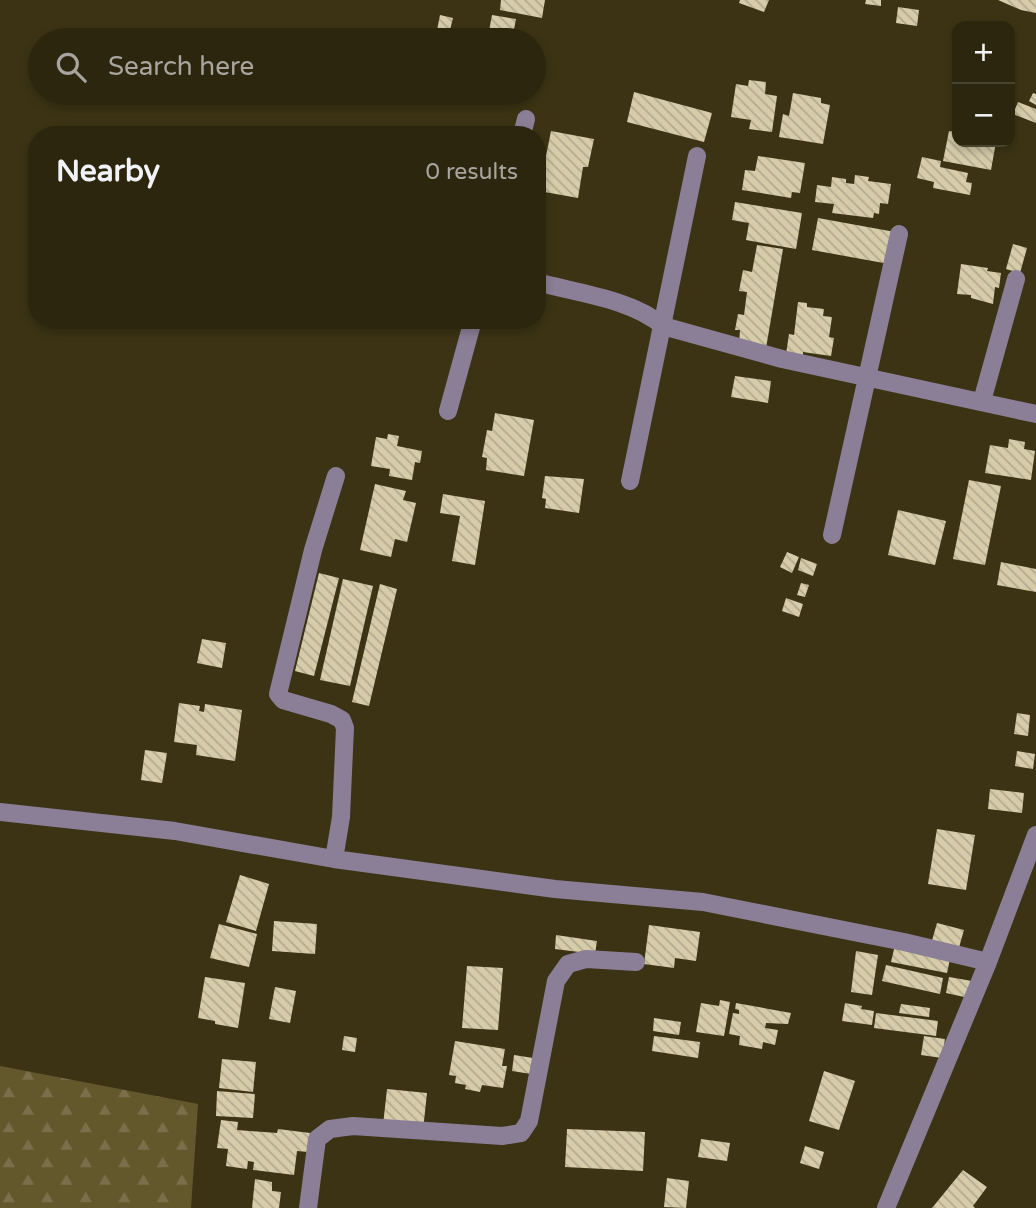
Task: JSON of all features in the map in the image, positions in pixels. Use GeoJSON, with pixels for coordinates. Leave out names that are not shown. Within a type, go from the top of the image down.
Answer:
{"type":"FeatureCollection","features":[{"type":"Feature","properties":{"kind":"street"},"geometry":{"type":"LineString","coordinates":[[630,481],[697,156]]}},
{"type":"Feature","properties":{"kind":"street"},"geometry":{"type":"LineString","coordinates":[[832,535],[899,234]]}},
{"type":"Feature","properties":{"kind":"street"},"geometry":{"type":"LineString","coordinates":[[982,401],[1016,279]]}},
{"type":"Feature","properties":{"kind":"street"},"geometry":{"type":"LineString","coordinates":[[546,285],[648,313],[663,326],[782,359],[1036,414]]}},
{"type":"Feature","properties":{"kind":"street"},"geometry":{"type":"LineString","coordinates":[[448,411],[471,329]]}},
{"type":"Feature","properties":{"kind":"street"},"geometry":{"type":"LineString","coordinates":[[334,859],[341,817],[345,728],[342,720],[331,714],[283,700],[278,694],[313,550],[336,475]]}},
{"type":"Feature","properties":{"kind":"street"},"geometry":{"type":"LineString","coordinates":[[0,812],[175,831],[334,859],[555,889],[703,902],[904,942],[988,962]]}},
{"type":"Feature","properties":{"kind":"street"},"geometry":{"type":"LineString","coordinates":[[886,1208],[988,962],[1036,835]]}},
{"type":"Feature","properties":{"kind":"street"},"geometry":{"type":"LineString","coordinates":[[308,1208],[317,1139],[330,1129],[353,1126],[502,1136],[521,1133],[529,1121],[556,981],[562,972],[568,964],[586,959],[636,962]]}},
{"type":"Feature","properties":{"kind":"green space"},"geometry":{"type":"Polygon","coordinates":[[[0,1066],[198,1104],[191,1208],[0,1208],[0,1066]]]}},
{"type":"Feature","properties":{"kind":"building"},"geometry":{"type":"Polygon","coordinates":[[[501,0],[545,0],[542,18],[500,10],[501,0]]]}},
{"type":"Feature","properties":{"kind":"building"},"geometry":{"type":"Polygon","coordinates":[[[740,0],[769,0],[764,12],[739,3],[740,0]]]}},
{"type":"Feature","properties":{"kind":"building"},"geometry":{"type":"Polygon","coordinates":[[[866,0],[881,0],[881,6],[865,4],[866,0]]]}},
{"type":"Feature","properties":{"kind":"building"},"geometry":{"type":"Polygon","coordinates":[[[998,0],[1036,0],[1036,13],[1021,10],[998,0]]]}},
{"type":"Feature","properties":{"kind":"building"},"geometry":{"type":"Polygon","coordinates":[[[898,7],[919,10],[917,26],[896,23],[898,7]]]}},
{"type":"Feature","properties":{"kind":"building"},"geometry":{"type":"Polygon","coordinates":[[[440,15],[453,18],[450,28],[437,28],[440,15]]]}},
{"type":"Feature","properties":{"kind":"building"},"geometry":{"type":"Polygon","coordinates":[[[492,15],[516,19],[514,28],[490,28],[492,15]]]}},
{"type":"Feature","properties":{"kind":"building"},"geometry":{"type":"Polygon","coordinates":[[[749,80],[766,82],[765,94],[777,96],[772,132],[749,129],[751,120],[731,117],[736,84],[748,86],[749,80]]]}},
{"type":"Feature","properties":{"kind":"building"},"geometry":{"type":"Polygon","coordinates":[[[634,92],[712,113],[704,142],[627,122],[634,92]]]}},
{"type":"Feature","properties":{"kind":"building"},"geometry":{"type":"Polygon","coordinates":[[[793,93],[821,98],[821,103],[830,105],[823,144],[779,137],[783,114],[789,116],[793,93]]]}},
{"type":"Feature","properties":{"kind":"building"},"geometry":{"type":"Polygon","coordinates":[[[1033,93],[1036,94],[1036,105],[1029,101],[1033,93]]]}},
{"type":"Feature","properties":{"kind":"building"},"geometry":{"type":"Polygon","coordinates":[[[1018,102],[1036,109],[1036,123],[1015,115],[1018,102]]]}},
{"type":"Feature","properties":{"kind":"building"},"geometry":{"type":"Polygon","coordinates":[[[551,131],[594,139],[588,167],[583,167],[578,198],[546,192],[546,156],[551,131]]]}},
{"type":"Feature","properties":{"kind":"building"},"geometry":{"type":"Polygon","coordinates":[[[949,131],[952,131],[952,147],[995,147],[991,170],[943,161],[949,131]]]}},
{"type":"Feature","properties":{"kind":"building"},"geometry":{"type":"Polygon","coordinates":[[[758,156],[805,163],[800,193],[792,192],[791,198],[742,190],[745,170],[755,171],[758,156]]]}},
{"type":"Feature","properties":{"kind":"building"},"geometry":{"type":"Polygon","coordinates":[[[922,157],[941,161],[940,167],[968,173],[966,182],[972,183],[970,195],[933,188],[934,182],[917,178],[922,157]]]}},
{"type":"Feature","properties":{"kind":"building"},"geometry":{"type":"Polygon","coordinates":[[[855,175],[869,177],[868,181],[891,184],[888,204],[880,203],[879,214],[874,213],[873,218],[832,213],[834,204],[815,202],[817,185],[831,187],[832,177],[846,179],[846,183],[854,184],[855,175]]]}},
{"type":"Feature","properties":{"kind":"building"},"geometry":{"type":"Polygon","coordinates":[[[735,202],[802,213],[796,249],[746,240],[749,223],[732,220],[735,202]]]}},
{"type":"Feature","properties":{"kind":"building"},"geometry":{"type":"Polygon","coordinates":[[[818,218],[895,232],[889,264],[812,250],[818,218]]]}},
{"type":"Feature","properties":{"kind":"building"},"geometry":{"type":"Polygon","coordinates":[[[1013,244],[1027,248],[1020,273],[1006,269],[1013,244]]]}},
{"type":"Feature","properties":{"kind":"building"},"geometry":{"type":"Polygon","coordinates":[[[757,245],[783,249],[766,348],[739,344],[740,330],[735,330],[738,314],[744,315],[747,292],[739,291],[743,270],[752,272],[757,245]]]}},
{"type":"Feature","properties":{"kind":"building"},"geometry":{"type":"Polygon","coordinates":[[[961,264],[1001,273],[999,288],[995,287],[993,304],[971,298],[971,295],[957,294],[961,264]]]}},
{"type":"Feature","properties":{"kind":"building"},"geometry":{"type":"Polygon","coordinates":[[[798,302],[807,303],[807,307],[824,309],[823,316],[832,317],[829,337],[834,338],[831,356],[803,352],[803,356],[786,354],[789,334],[794,335],[798,302]]]}},
{"type":"Feature","properties":{"kind":"building"},"geometry":{"type":"Polygon","coordinates":[[[735,376],[771,381],[768,403],[731,397],[735,376]]]}},
{"type":"Feature","properties":{"kind":"building"},"geometry":{"type":"Polygon","coordinates":[[[495,413],[534,420],[524,476],[486,470],[487,458],[482,457],[487,430],[492,431],[495,413]]]}},
{"type":"Feature","properties":{"kind":"building"},"geometry":{"type":"Polygon","coordinates":[[[388,434],[399,436],[397,446],[422,451],[420,463],[415,462],[412,480],[389,476],[390,469],[371,466],[376,437],[387,439],[388,434]]]}},
{"type":"Feature","properties":{"kind":"building"},"geometry":{"type":"Polygon","coordinates":[[[1009,439],[1025,442],[1024,449],[1035,451],[1031,480],[985,473],[990,445],[1008,448],[1009,439]]]}},
{"type":"Feature","properties":{"kind":"building"},"geometry":{"type":"Polygon","coordinates":[[[545,476],[584,479],[579,513],[545,508],[546,499],[542,498],[545,476]]]}},
{"type":"Feature","properties":{"kind":"building"},"geometry":{"type":"Polygon","coordinates":[[[969,480],[1001,486],[985,565],[953,559],[969,480]]]}},
{"type":"Feature","properties":{"kind":"building"},"geometry":{"type":"Polygon","coordinates":[[[375,484],[406,491],[403,500],[416,503],[407,542],[395,539],[391,557],[360,550],[375,484]]]}},
{"type":"Feature","properties":{"kind":"building"},"geometry":{"type":"Polygon","coordinates":[[[443,494],[485,501],[475,565],[452,561],[460,516],[440,513],[443,494]]]}},
{"type":"Feature","properties":{"kind":"building"},"geometry":{"type":"Polygon","coordinates":[[[898,510],[946,521],[935,565],[888,555],[898,510]]]}},
{"type":"Feature","properties":{"kind":"building"},"geometry":{"type":"Polygon","coordinates":[[[787,552],[799,557],[792,573],[780,567],[787,552]]]}},
{"type":"Feature","properties":{"kind":"building"},"geometry":{"type":"Polygon","coordinates":[[[801,558],[817,564],[813,576],[798,570],[801,558]]]}},
{"type":"Feature","properties":{"kind":"building"},"geometry":{"type":"Polygon","coordinates":[[[1001,562],[1036,569],[1036,592],[997,585],[1001,562]]]}},
{"type":"Feature","properties":{"kind":"building"},"geometry":{"type":"Polygon","coordinates":[[[319,573],[339,578],[314,676],[295,671],[319,573]]]}},
{"type":"Feature","properties":{"kind":"building"},"geometry":{"type":"Polygon","coordinates":[[[343,579],[373,586],[350,686],[320,680],[343,579]]]}},
{"type":"Feature","properties":{"kind":"building"},"geometry":{"type":"Polygon","coordinates":[[[801,583],[809,585],[805,597],[797,595],[801,583]]]}},
{"type":"Feature","properties":{"kind":"building"},"geometry":{"type":"Polygon","coordinates":[[[380,584],[397,589],[369,706],[352,702],[380,584]]]}},
{"type":"Feature","properties":{"kind":"building"},"geometry":{"type":"Polygon","coordinates":[[[786,598],[803,604],[799,617],[782,611],[786,598]]]}},
{"type":"Feature","properties":{"kind":"building"},"geometry":{"type":"Polygon","coordinates":[[[202,639],[226,643],[222,668],[197,663],[202,639]]]}},
{"type":"Feature","properties":{"kind":"building"},"geometry":{"type":"Polygon","coordinates":[[[179,703],[200,706],[199,711],[204,712],[205,704],[242,710],[235,761],[196,755],[197,745],[174,742],[179,703]]]}},
{"type":"Feature","properties":{"kind":"building"},"geometry":{"type":"Polygon","coordinates":[[[1017,713],[1030,715],[1028,736],[1014,734],[1017,713]]]}},
{"type":"Feature","properties":{"kind":"building"},"geometry":{"type":"Polygon","coordinates":[[[145,750],[167,753],[162,783],[141,780],[145,750]]]}},
{"type":"Feature","properties":{"kind":"building"},"geometry":{"type":"Polygon","coordinates":[[[1017,751],[1035,754],[1033,769],[1015,766],[1017,751]]]}},
{"type":"Feature","properties":{"kind":"building"},"geometry":{"type":"Polygon","coordinates":[[[990,789],[1024,793],[1022,813],[988,809],[990,789]]]}},
{"type":"Feature","properties":{"kind":"building"},"geometry":{"type":"Polygon","coordinates":[[[937,829],[975,835],[966,890],[928,884],[937,829]]]}},
{"type":"Feature","properties":{"kind":"building"},"geometry":{"type":"Polygon","coordinates":[[[240,875],[269,884],[256,931],[226,922],[240,875]]]}},
{"type":"Feature","properties":{"kind":"building"},"geometry":{"type":"Polygon","coordinates":[[[274,921],[317,924],[315,954],[272,951],[274,921]]]}},
{"type":"Feature","properties":{"kind":"building"},"geometry":{"type":"Polygon","coordinates":[[[937,923],[964,930],[958,951],[931,944],[937,923]]]}},
{"type":"Feature","properties":{"kind":"building"},"geometry":{"type":"Polygon","coordinates":[[[219,924],[257,934],[249,967],[210,958],[219,924]]]}},
{"type":"Feature","properties":{"kind":"building"},"geometry":{"type":"Polygon","coordinates":[[[649,925],[700,932],[696,961],[675,958],[674,968],[644,964],[649,925]]]}},
{"type":"Feature","properties":{"kind":"building"},"geometry":{"type":"Polygon","coordinates":[[[556,935],[597,941],[595,954],[555,949],[556,935]]]}},
{"type":"Feature","properties":{"kind":"building"},"geometry":{"type":"Polygon","coordinates":[[[895,945],[950,959],[947,973],[891,962],[895,945]]]}},
{"type":"Feature","properties":{"kind":"building"},"geometry":{"type":"Polygon","coordinates":[[[856,951],[878,955],[872,995],[851,992],[856,951]]]}},
{"type":"Feature","properties":{"kind":"building"},"geometry":{"type":"Polygon","coordinates":[[[886,965],[943,978],[940,994],[882,981],[886,965]]]}},
{"type":"Feature","properties":{"kind":"building"},"geometry":{"type":"Polygon","coordinates":[[[467,966],[503,968],[498,1030],[462,1028],[467,966]]]}},
{"type":"Feature","properties":{"kind":"building"},"geometry":{"type":"Polygon","coordinates":[[[205,977],[245,983],[238,1028],[198,1018],[205,977]]]}},
{"type":"Feature","properties":{"kind":"building"},"geometry":{"type":"Polygon","coordinates":[[[949,977],[972,981],[969,998],[946,993],[949,977]]]}},
{"type":"Feature","properties":{"kind":"building"},"geometry":{"type":"Polygon","coordinates":[[[275,987],[296,991],[290,1023],[269,1019],[275,987]]]}},
{"type":"Feature","properties":{"kind":"building"},"geometry":{"type":"Polygon","coordinates":[[[720,1000],[730,1002],[724,1036],[696,1032],[701,1003],[719,1006],[720,1000]]]}},
{"type":"Feature","properties":{"kind":"building"},"geometry":{"type":"Polygon","coordinates":[[[736,1003],[791,1013],[788,1024],[766,1023],[765,1028],[778,1030],[775,1045],[763,1042],[762,1049],[739,1045],[740,1036],[729,1034],[733,1013],[739,1014],[739,1010],[735,1009],[736,1003]]]}},
{"type":"Feature","properties":{"kind":"building"},"geometry":{"type":"Polygon","coordinates":[[[845,1003],[874,1011],[872,1025],[842,1021],[845,1003]]]}},
{"type":"Feature","properties":{"kind":"building"},"geometry":{"type":"Polygon","coordinates":[[[901,1004],[930,1008],[929,1017],[899,1013],[901,1004]]]}},
{"type":"Feature","properties":{"kind":"building"},"geometry":{"type":"Polygon","coordinates":[[[876,1013],[938,1021],[936,1036],[874,1028],[876,1013]]]}},
{"type":"Feature","properties":{"kind":"building"},"geometry":{"type":"Polygon","coordinates":[[[654,1018],[681,1022],[679,1035],[653,1031],[654,1018]]]}},
{"type":"Feature","properties":{"kind":"building"},"geometry":{"type":"Polygon","coordinates":[[[344,1036],[357,1038],[355,1052],[342,1050],[344,1036]]]}},
{"type":"Feature","properties":{"kind":"building"},"geometry":{"type":"Polygon","coordinates":[[[654,1036],[700,1042],[698,1058],[652,1051],[654,1036]]]}},
{"type":"Feature","properties":{"kind":"building"},"geometry":{"type":"Polygon","coordinates":[[[924,1036],[945,1039],[942,1058],[921,1055],[924,1036]]]}},
{"type":"Feature","properties":{"kind":"building"},"geometry":{"type":"Polygon","coordinates":[[[455,1041],[505,1049],[502,1066],[507,1066],[503,1088],[482,1085],[480,1092],[465,1089],[466,1085],[455,1083],[456,1076],[449,1075],[455,1041]]]}},
{"type":"Feature","properties":{"kind":"building"},"geometry":{"type":"Polygon","coordinates":[[[514,1055],[533,1058],[531,1074],[512,1071],[514,1055]]]}},
{"type":"Feature","properties":{"kind":"building"},"geometry":{"type":"Polygon","coordinates":[[[222,1059],[256,1062],[253,1092],[219,1088],[222,1059]]]}},
{"type":"Feature","properties":{"kind":"building"},"geometry":{"type":"Polygon","coordinates":[[[824,1071],[855,1081],[839,1130],[809,1121],[824,1071]]]}},
{"type":"Feature","properties":{"kind":"building"},"geometry":{"type":"Polygon","coordinates":[[[387,1089],[427,1093],[423,1130],[383,1125],[387,1089]]]}},
{"type":"Feature","properties":{"kind":"building"},"geometry":{"type":"Polygon","coordinates":[[[217,1091],[255,1094],[253,1118],[216,1116],[217,1091]]]}},
{"type":"Feature","properties":{"kind":"building"},"geometry":{"type":"Polygon","coordinates":[[[221,1120],[238,1122],[237,1130],[277,1133],[278,1129],[310,1133],[308,1152],[297,1151],[294,1175],[253,1170],[254,1162],[248,1161],[247,1169],[226,1166],[228,1149],[217,1148],[221,1120]]]}},
{"type":"Feature","properties":{"kind":"building"},"geometry":{"type":"Polygon","coordinates":[[[567,1129],[645,1132],[643,1171],[565,1167],[567,1129]]]}},
{"type":"Feature","properties":{"kind":"building"},"geometry":{"type":"Polygon","coordinates":[[[701,1139],[730,1143],[727,1161],[698,1157],[701,1139]]]}},
{"type":"Feature","properties":{"kind":"building"},"geometry":{"type":"Polygon","coordinates":[[[805,1146],[824,1152],[819,1169],[800,1163],[805,1146]]]}},
{"type":"Feature","properties":{"kind":"building"},"geometry":{"type":"Polygon","coordinates":[[[963,1170],[987,1187],[973,1206],[975,1208],[932,1208],[963,1170]]]}},
{"type":"Feature","properties":{"kind":"building"},"geometry":{"type":"Polygon","coordinates":[[[667,1178],[689,1181],[686,1208],[664,1207],[667,1178]]]}},
{"type":"Feature","properties":{"kind":"building"},"geometry":{"type":"Polygon","coordinates":[[[255,1179],[272,1182],[272,1191],[281,1192],[279,1208],[252,1208],[255,1179]]]}}]}
